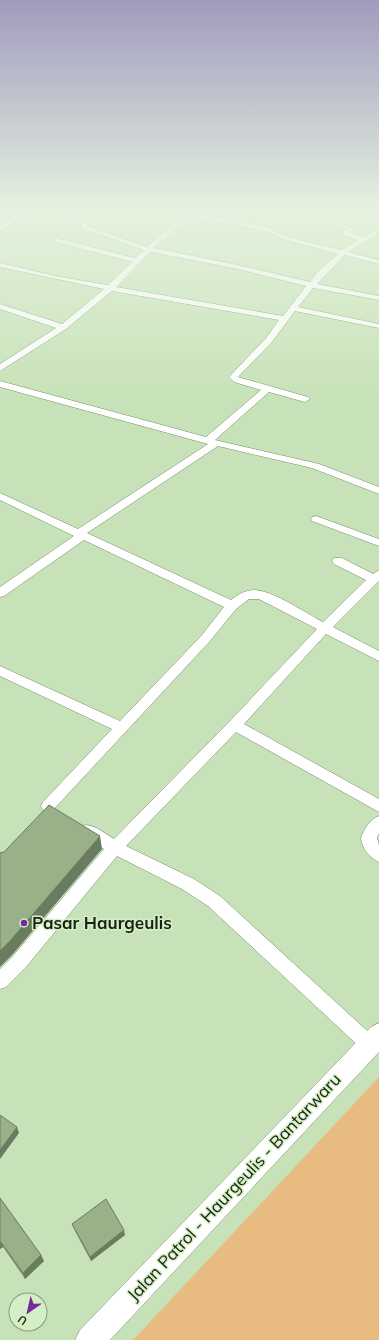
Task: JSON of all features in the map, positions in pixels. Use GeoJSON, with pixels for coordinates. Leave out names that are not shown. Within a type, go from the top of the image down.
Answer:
{"type":"FeatureCollection","features":[{"type":"Feature","properties":{"kind":"main road","name":"Jalan Patrol - Haurgeulis - Bantarwaru"},"geometry":{"type":"LineString","coordinates":[[90,1340],[374,1040]]}},
{"type":"Feature","properties":{"kind":"street"},"geometry":{"type":"LineString","coordinates":[[30,272],[109,289],[285,319]]}},
{"type":"Feature","properties":{"kind":"street"},"geometry":{"type":"LineString","coordinates":[[0,368],[63,327],[109,289],[126,272]]}},
{"type":"Feature","properties":{"kind":"street"},"geometry":{"type":"LineString","coordinates":[[260,272],[312,285],[379,298]]}},
{"type":"Feature","properties":{"kind":"street"},"geometry":{"type":"LineString","coordinates":[[305,399],[237,380],[233,377],[270,340],[293,308],[325,272]]}},
{"type":"Feature","properties":{"kind":"street"},"geometry":{"type":"LineString","coordinates":[[0,306],[63,327]]}},
{"type":"Feature","properties":{"kind":"street"},"geometry":{"type":"LineString","coordinates":[[293,308],[379,326]]}},
{"type":"Feature","properties":{"kind":"street"},"geometry":{"type":"LineString","coordinates":[[0,357],[11,360]]}},
{"type":"Feature","properties":{"kind":"street"},"geometry":{"type":"LineString","coordinates":[[0,384],[212,442],[315,466],[379,491]]}},
{"type":"Feature","properties":{"kind":"street"},"geometry":{"type":"LineString","coordinates":[[0,593],[212,442],[267,389]]}},
{"type":"Feature","properties":{"kind":"street"},"geometry":{"type":"LineString","coordinates":[[0,496],[232,606]]}},
{"type":"Feature","properties":{"kind":"street"},"geometry":{"type":"LineString","coordinates":[[316,519],[379,543]]}},
{"type":"Feature","properties":{"kind":"street"},"geometry":{"type":"LineString","coordinates":[[0,981],[20,961],[115,848],[235,725],[325,628],[377,577],[338,561]]}},
{"type":"Feature","properties":{"kind":"street"},"geometry":{"type":"LineString","coordinates":[[38,818],[206,638],[232,606],[247,594],[261,595],[379,657]]}},
{"type":"Feature","properties":{"kind":"street"},"geometry":{"type":"LineString","coordinates":[[0,671],[122,728]]}},
{"type":"Feature","properties":{"kind":"street"},"geometry":{"type":"LineString","coordinates":[[235,725],[379,806]]}},
{"type":"Feature","properties":{"kind":"street"},"geometry":{"type":"LineString","coordinates":[[48,806],[115,848],[188,884],[214,901],[374,1040]]}},
{"type":"Feature","properties":{"kind":"street"},"geometry":{"type":"LineString","coordinates":[[379,822],[368,838],[369,844],[379,855]]}},
{"type":"Feature","properties":{"kind":"shaded area"},"geometry":{"type":"Polygon","coordinates":[[[379,1077],[379,1340],[133,1340],[379,1077]]]}},
{"type":"Feature","properties":{"kind":"building","name":"Pasar Haurgeulis"},"geometry":{"type":"Polygon","coordinates":[[[49,805],[100,836],[0,951],[0,853],[4,852],[49,805]]]}},
{"type":"Feature","properties":{"kind":"building"},"geometry":{"type":"Polygon","coordinates":[[[0,1115],[17,1127],[0,1150],[0,1115]]]}},
{"type":"Feature","properties":{"kind":"building"},"geometry":{"type":"Polygon","coordinates":[[[0,1198],[41,1255],[23,1273],[0,1241],[0,1198]]]}},
{"type":"Feature","properties":{"kind":"building"},"geometry":{"type":"Polygon","coordinates":[[[106,1199],[124,1230],[90,1257],[72,1224],[106,1199]]]}},
{"type":"Feature","properties":{"kind":"place","name":"Pasar Haurgeulis"},"geometry":{"type":"Point","coordinates":[24,923]}}]}
